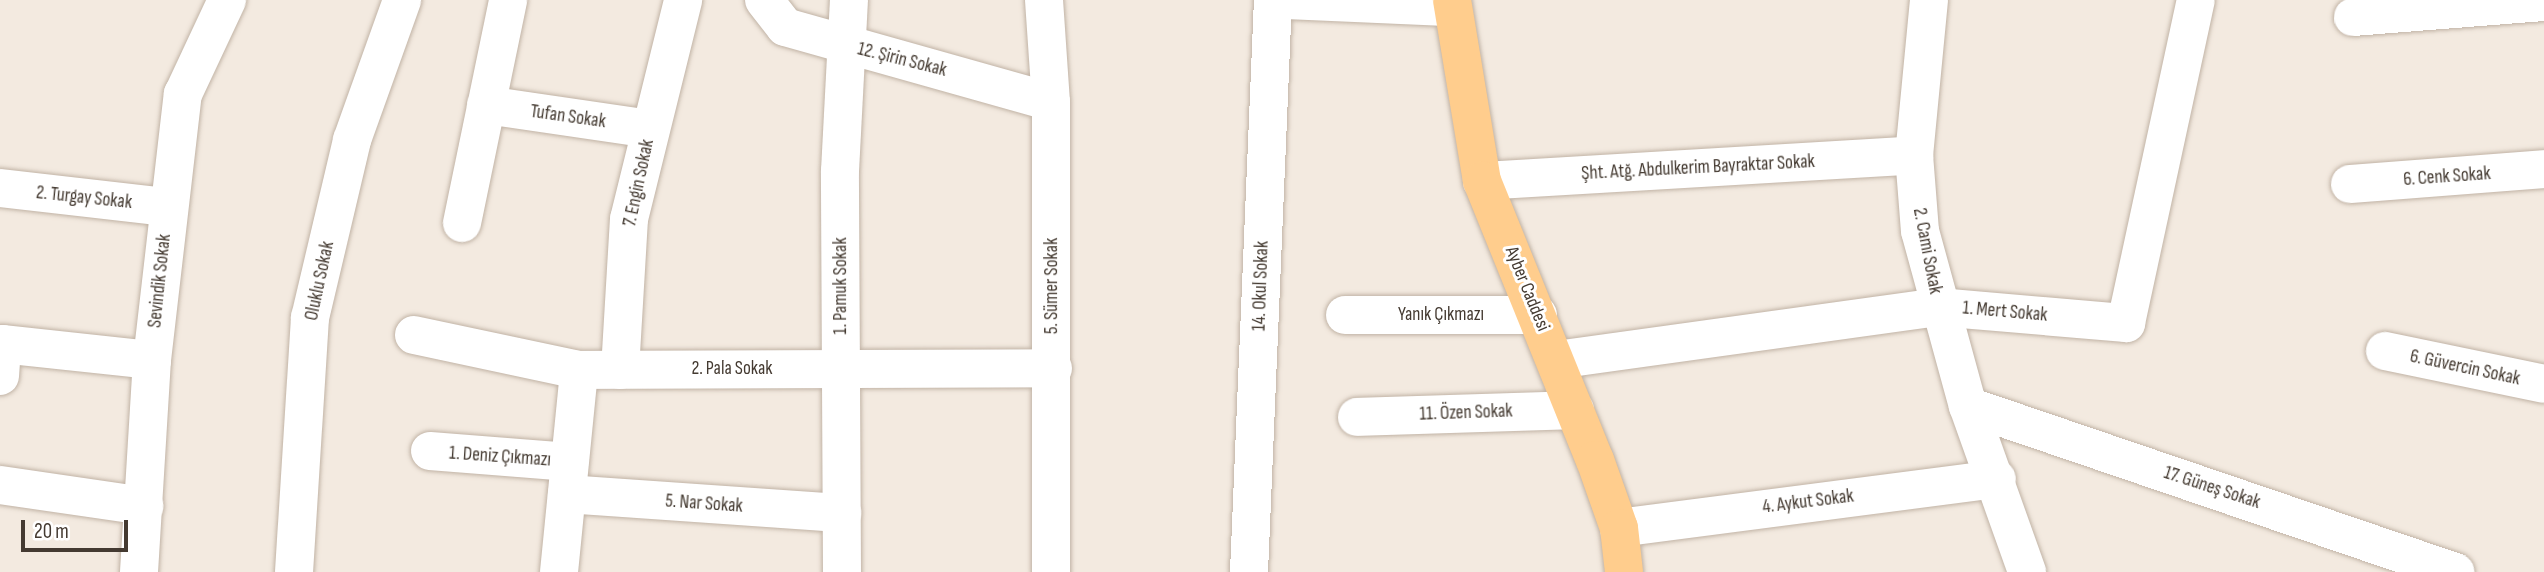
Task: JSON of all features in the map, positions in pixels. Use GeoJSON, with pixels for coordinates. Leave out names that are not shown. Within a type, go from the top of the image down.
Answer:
{"type":"FeatureCollection","features":[{"type":"Feature","properties":{"kind":"main road","name":"Ayber Caddesi"},"geometry":{"type":"LineString","coordinates":[[1452,4],[1482,181],[1556,360],[1619,528],[1624,572]]}},
{"type":"Feature","properties":{"kind":"street","name":"Sevindik Sokak"},"geometry":{"type":"LineString","coordinates":[[139,572],[152,360],[183,94],[227,0]]}},
{"type":"Feature","properties":{"kind":"street","name":"Oluklu Sokak"},"geometry":{"type":"LineString","coordinates":[[294,572],[310,318],[352,140],[402,0]]}},
{"type":"Feature","properties":{"kind":"street"},"geometry":{"type":"LineString","coordinates":[[462,223],[508,0]]}},
{"type":"Feature","properties":{"kind":"street","name":"7. Engin Sokak"},"geometry":{"type":"LineString","coordinates":[[620,370],[629,219],[683,0]]}},
{"type":"Feature","properties":{"kind":"street","name":"12. Şirin Sokak"},"geometry":{"type":"LineString","coordinates":[[764,0],[785,27],[1051,102]]}},
{"type":"Feature","properties":{"kind":"street","name":"1. Pamuk Sokak"},"geometry":{"type":"LineString","coordinates":[[842,572],[840,171],[849,0]]}},
{"type":"Feature","properties":{"kind":"street","name":"5. Sümer Sokak"},"geometry":{"type":"LineString","coordinates":[[1044,0],[1051,102],[1051,572]]}},
{"type":"Feature","properties":{"kind":"street","name":"14. Okul Sokak"},"geometry":{"type":"LineString","coordinates":[[1249,572],[1273,0]]}},
{"type":"Feature","properties":{"kind":"street"},"geometry":{"type":"LineString","coordinates":[[1288,0],[1452,4]]}},
{"type":"Feature","properties":{"kind":"street","name":"2. Cami Sokak"},"geometry":{"type":"LineString","coordinates":[[1929,0],[1914,155],[1920,231],[1938,307],[1968,407],[1997,479],[2027,572]]}},
{"type":"Feature","properties":{"kind":"street","name":"1. Mert Sokak"},"geometry":{"type":"LineString","coordinates":[[1556,360],[1938,307],[2126,323],[2196,0]]}},
{"type":"Feature","properties":{"kind":"street"},"geometry":{"type":"LineString","coordinates":[[2353,17],[2544,2]]}},
{"type":"Feature","properties":{"kind":"street","name":"Tufan Sokak"},"geometry":{"type":"LineString","coordinates":[[486,105],[650,129]]}},
{"type":"Feature","properties":{"kind":"street","name":"Şht. Atğ. Abdulkerim Bayraktar Sokak"},"geometry":{"type":"LineString","coordinates":[[1482,181],[1914,155]]}},
{"type":"Feature","properties":{"kind":"street","name":"6. Cenk Sokak"},"geometry":{"type":"LineString","coordinates":[[2350,184],[2544,169]]}},
{"type":"Feature","properties":{"kind":"street","name":"2. Turgay Sokak"},"geometry":{"type":"LineString","coordinates":[[0,188],[168,207]]}},
{"type":"Feature","properties":{"kind":"street","name":"Yanık Çıkmazı"},"geometry":{"type":"LineString","coordinates":[[1345,316],[1538,315]]}},
{"type":"Feature","properties":{"kind":"street","name":"2. Pala Sokak"},"geometry":{"type":"LineString","coordinates":[[414,335],[579,370],[1053,368]]}},
{"type":"Feature","properties":{"kind":"street","name":"6. Güvercin Sokak"},"geometry":{"type":"LineString","coordinates":[[2385,351],[2544,384]]}},
{"type":"Feature","properties":{"kind":"street"},"geometry":{"type":"LineString","coordinates":[[1,360],[152,360]]}},
{"type":"Feature","properties":{"kind":"street"},"geometry":{"type":"LineString","coordinates":[[559,572],[579,370]]}},
{"type":"Feature","properties":{"kind":"street","name":"17. Güneş Sokak"},"geometry":{"type":"LineString","coordinates":[[1968,407],[2378,558],[2455,572]]}},
{"type":"Feature","properties":{"kind":"street","name":"11. Özen Sokak"},"geometry":{"type":"LineString","coordinates":[[1357,416],[1575,410]]}},
{"type":"Feature","properties":{"kind":"street","name":"1. Deniz Çıkmazı"},"geometry":{"type":"LineString","coordinates":[[430,451],[569,478]]}},
{"type":"Feature","properties":{"kind":"street","name":"5. Nar Sokak"},"geometry":{"type":"LineString","coordinates":[[569,478],[842,513]]}},
{"type":"Feature","properties":{"kind":"street","name":"4. Aykut Sokak"},"geometry":{"type":"LineString","coordinates":[[1619,528],[1997,479]]}},
{"type":"Feature","properties":{"kind":"street"},"geometry":{"type":"LineString","coordinates":[[0,485],[144,506]]}}]}
